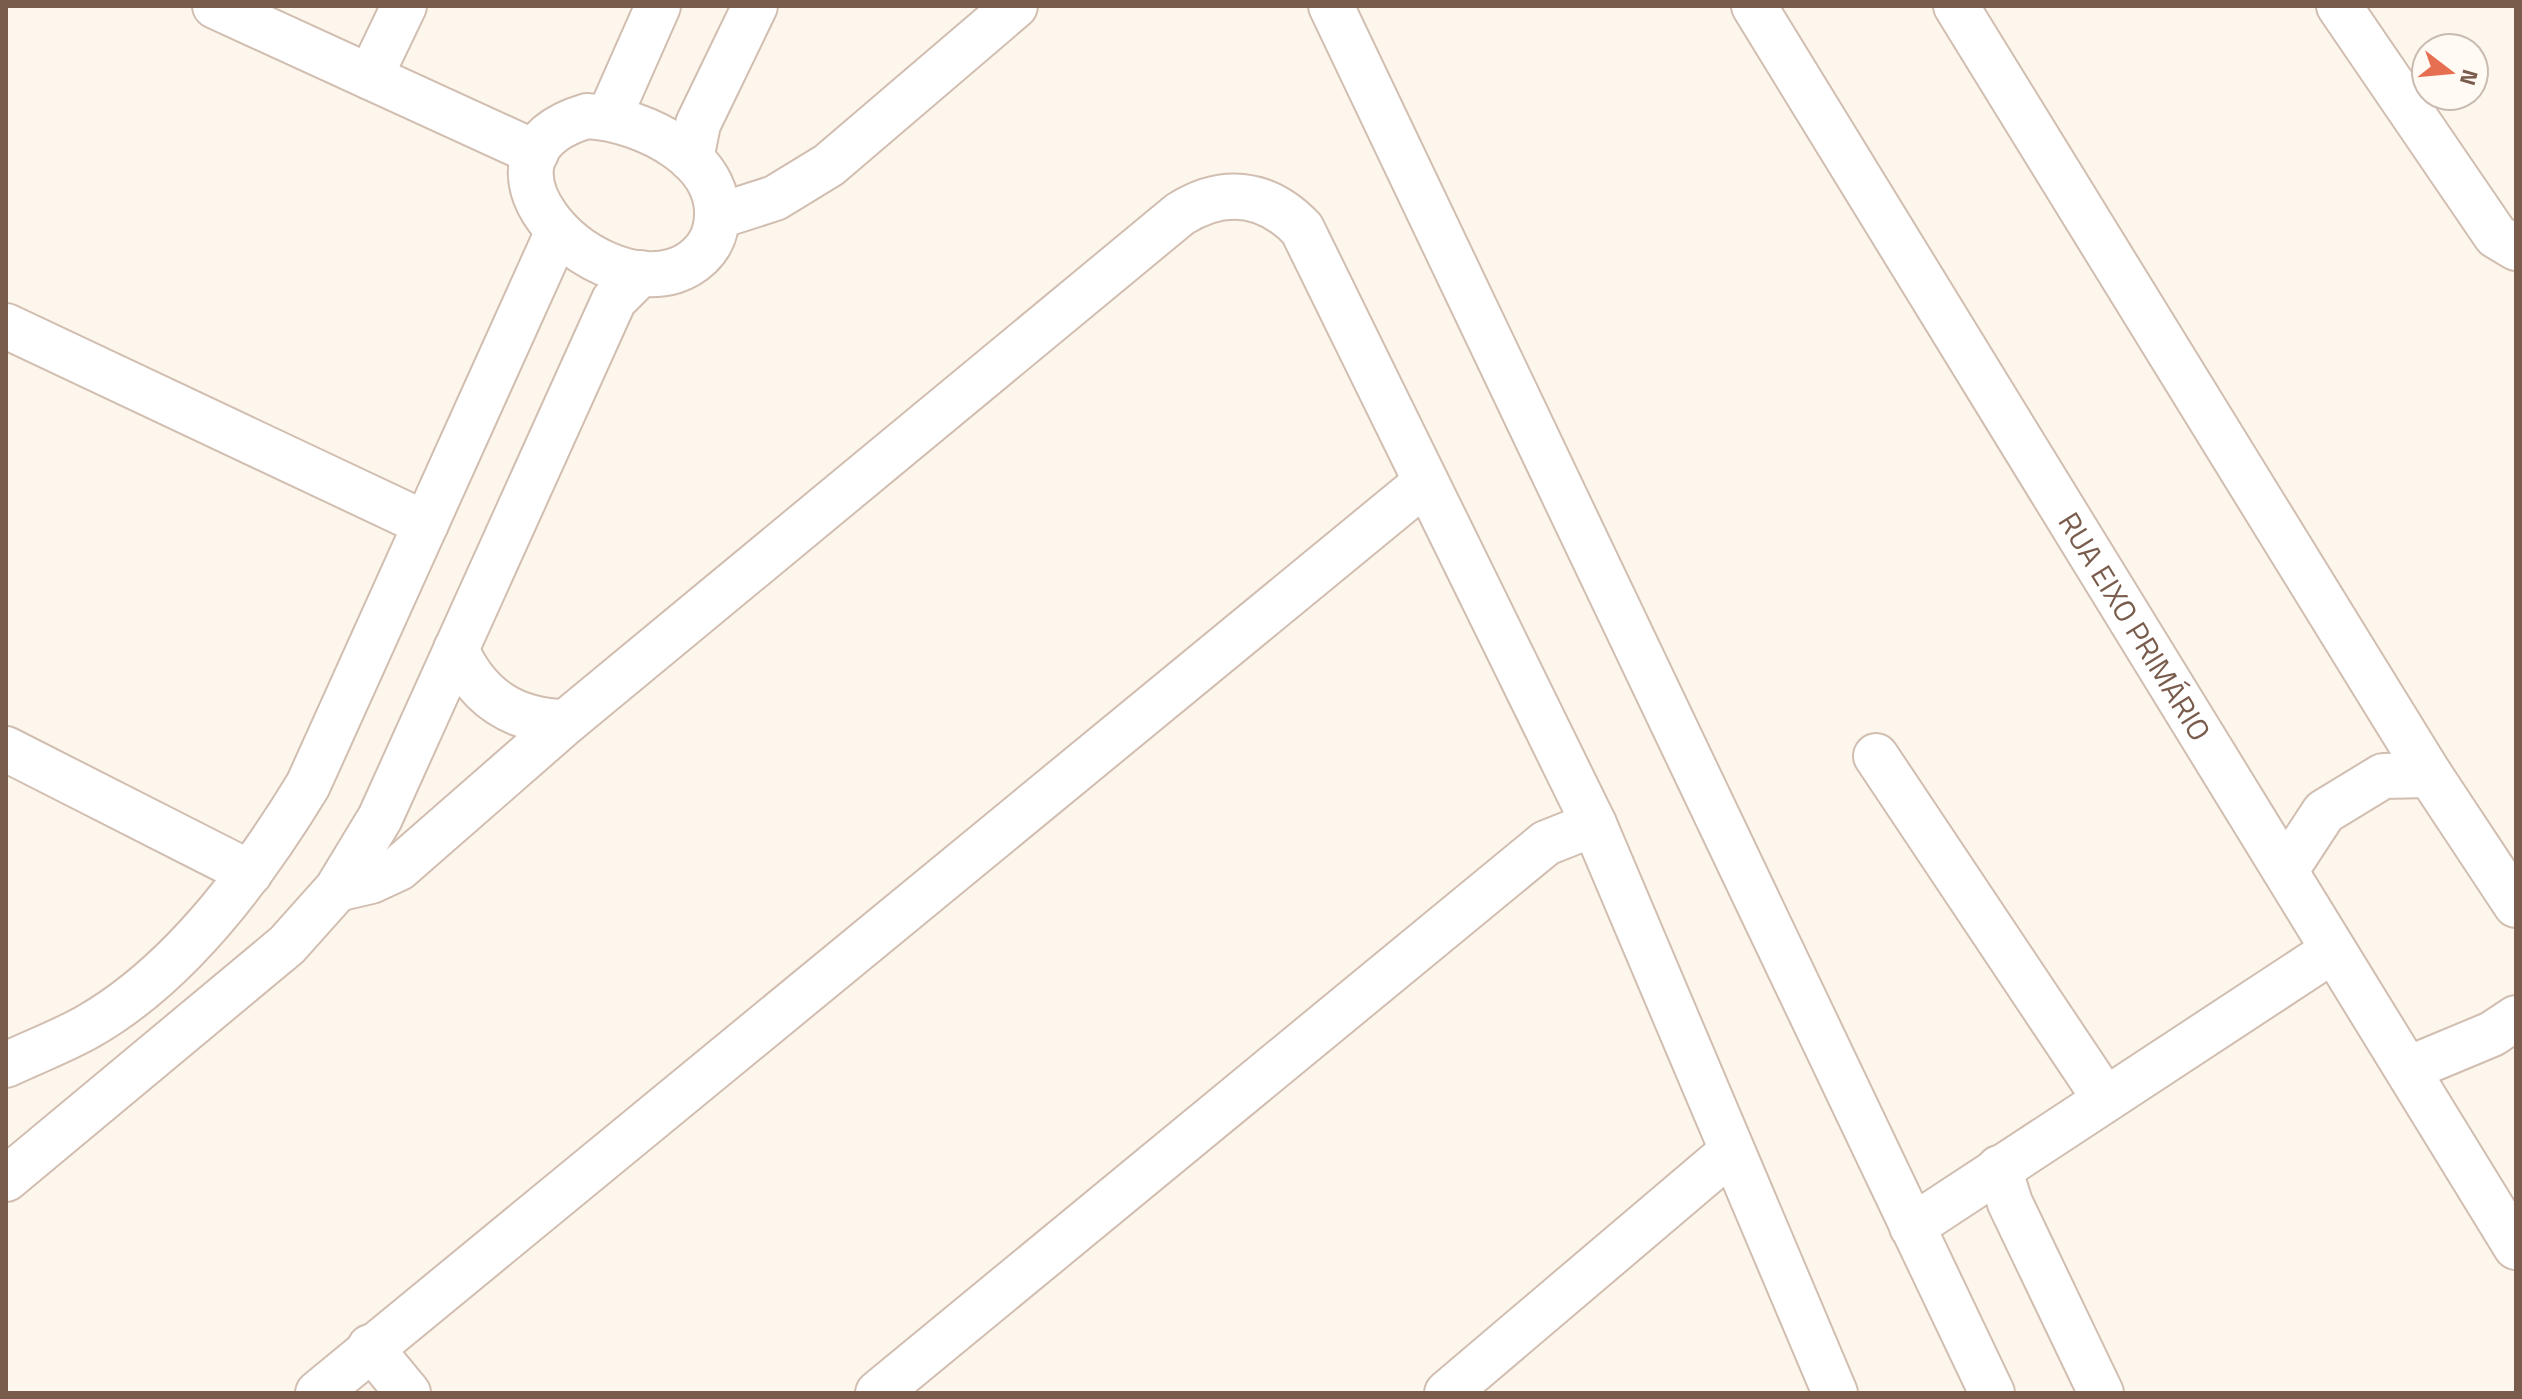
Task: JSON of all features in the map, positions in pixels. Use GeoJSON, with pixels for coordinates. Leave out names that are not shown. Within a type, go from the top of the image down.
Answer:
{"type":"FeatureCollection","features":[{"type":"Feature","properties":{"kind":"street"},"geometry":{"type":"LineString","coordinates":[[215,6],[536,153]]}},
{"type":"Feature","properties":{"kind":"street"},"geometry":{"type":"LineString","coordinates":[[370,77],[404,6]]}},
{"type":"Feature","properties":{"kind":"street"},"geometry":{"type":"LineString","coordinates":[[609,117],[658,6]]}},
{"type":"Feature","properties":{"kind":"street"},"geometry":{"type":"LineString","coordinates":[[691,159],[698,124],[755,6]]}},
{"type":"Feature","properties":{"kind":"street"},"geometry":{"type":"LineString","coordinates":[[719,216],[775,198],[829,165],[1015,6]]}},
{"type":"Feature","properties":{"kind":"street"},"geometry":{"type":"LineString","coordinates":[[1331,6],[1992,1393]]}},
{"type":"Feature","properties":{"kind":"street","name":"RUA EIXO PRIMÁRIO"},"geometry":{"type":"LineString","coordinates":[[1754,6],[2516,1247]]}},
{"type":"Feature","properties":{"kind":"street"},"geometry":{"type":"LineString","coordinates":[[1956,6],[2430,775],[2505,859],[2516,905]]}},
{"type":"Feature","properties":{"kind":"street"},"geometry":{"type":"LineString","coordinates":[[2339,6],[2496,236],[2516,248]]}},
{"type":"Feature","properties":{"kind":"street"},"geometry":{"type":"LineString","coordinates":[[587,116],[609,117],[652,134],[691,159],[707,174],[716,194],[719,216],[713,237],[693,261],[663,274],[641,273],[594,259],[543,216],[533,196],[531,175],[536,153],[548,136],[566,122],[587,116]]}},
{"type":"Feature","properties":{"kind":"street"},"geometry":{"type":"LineString","coordinates":[[337,889],[371,881],[399,868],[566,722],[1180,214],[1217,197],[1256,198],[1289,215],[1302,229],[1594,824],[1835,1393]]}},
{"type":"Feature","properties":{"kind":"street"},"geometry":{"type":"LineString","coordinates":[[6,1065],[90,1026],[142,986],[189,943],[250,873],[308,785],[558,231]]}},
{"type":"Feature","properties":{"kind":"street"},"geometry":{"type":"LineString","coordinates":[[6,1179],[287,945],[337,889],[380,818],[614,300],[641,273]]}},
{"type":"Feature","properties":{"kind":"street"},"geometry":{"type":"LineString","coordinates":[[6,326],[426,524]]}},
{"type":"Feature","properties":{"kind":"street"},"geometry":{"type":"LineString","coordinates":[[318,1393],[370,1347],[1426,482]]}},
{"type":"Feature","properties":{"kind":"street"},"geometry":{"type":"LineString","coordinates":[[456,649],[481,690],[499,706],[542,722],[566,722]]}},
{"type":"Feature","properties":{"kind":"street"},"geometry":{"type":"LineString","coordinates":[[6,749],[250,873]]}},
{"type":"Feature","properties":{"kind":"street"},"geometry":{"type":"LineString","coordinates":[[1876,756],[2105,1099]]}},
{"type":"Feature","properties":{"kind":"street"},"geometry":{"type":"LineString","coordinates":[[2286,870],[2324,812],[2383,776],[2430,775]]}},
{"type":"Feature","properties":{"kind":"street"},"geometry":{"type":"LineString","coordinates":[[878,1393],[1546,843],[1594,824]]}},
{"type":"Feature","properties":{"kind":"street"},"geometry":{"type":"LineString","coordinates":[[1912,1227],[2332,951]]}},
{"type":"Feature","properties":{"kind":"street"},"geometry":{"type":"LineString","coordinates":[[2408,1069],[2492,1034],[2516,1018]]}},
{"type":"Feature","properties":{"kind":"street"},"geometry":{"type":"LineString","coordinates":[[1447,1393],[1732,1151]]}},
{"type":"Feature","properties":{"kind":"street"},"geometry":{"type":"LineString","coordinates":[[1999,1168],[2010,1203],[2101,1393]]}},
{"type":"Feature","properties":{"kind":"street"},"geometry":{"type":"LineString","coordinates":[[370,1347],[408,1393]]}}]}
